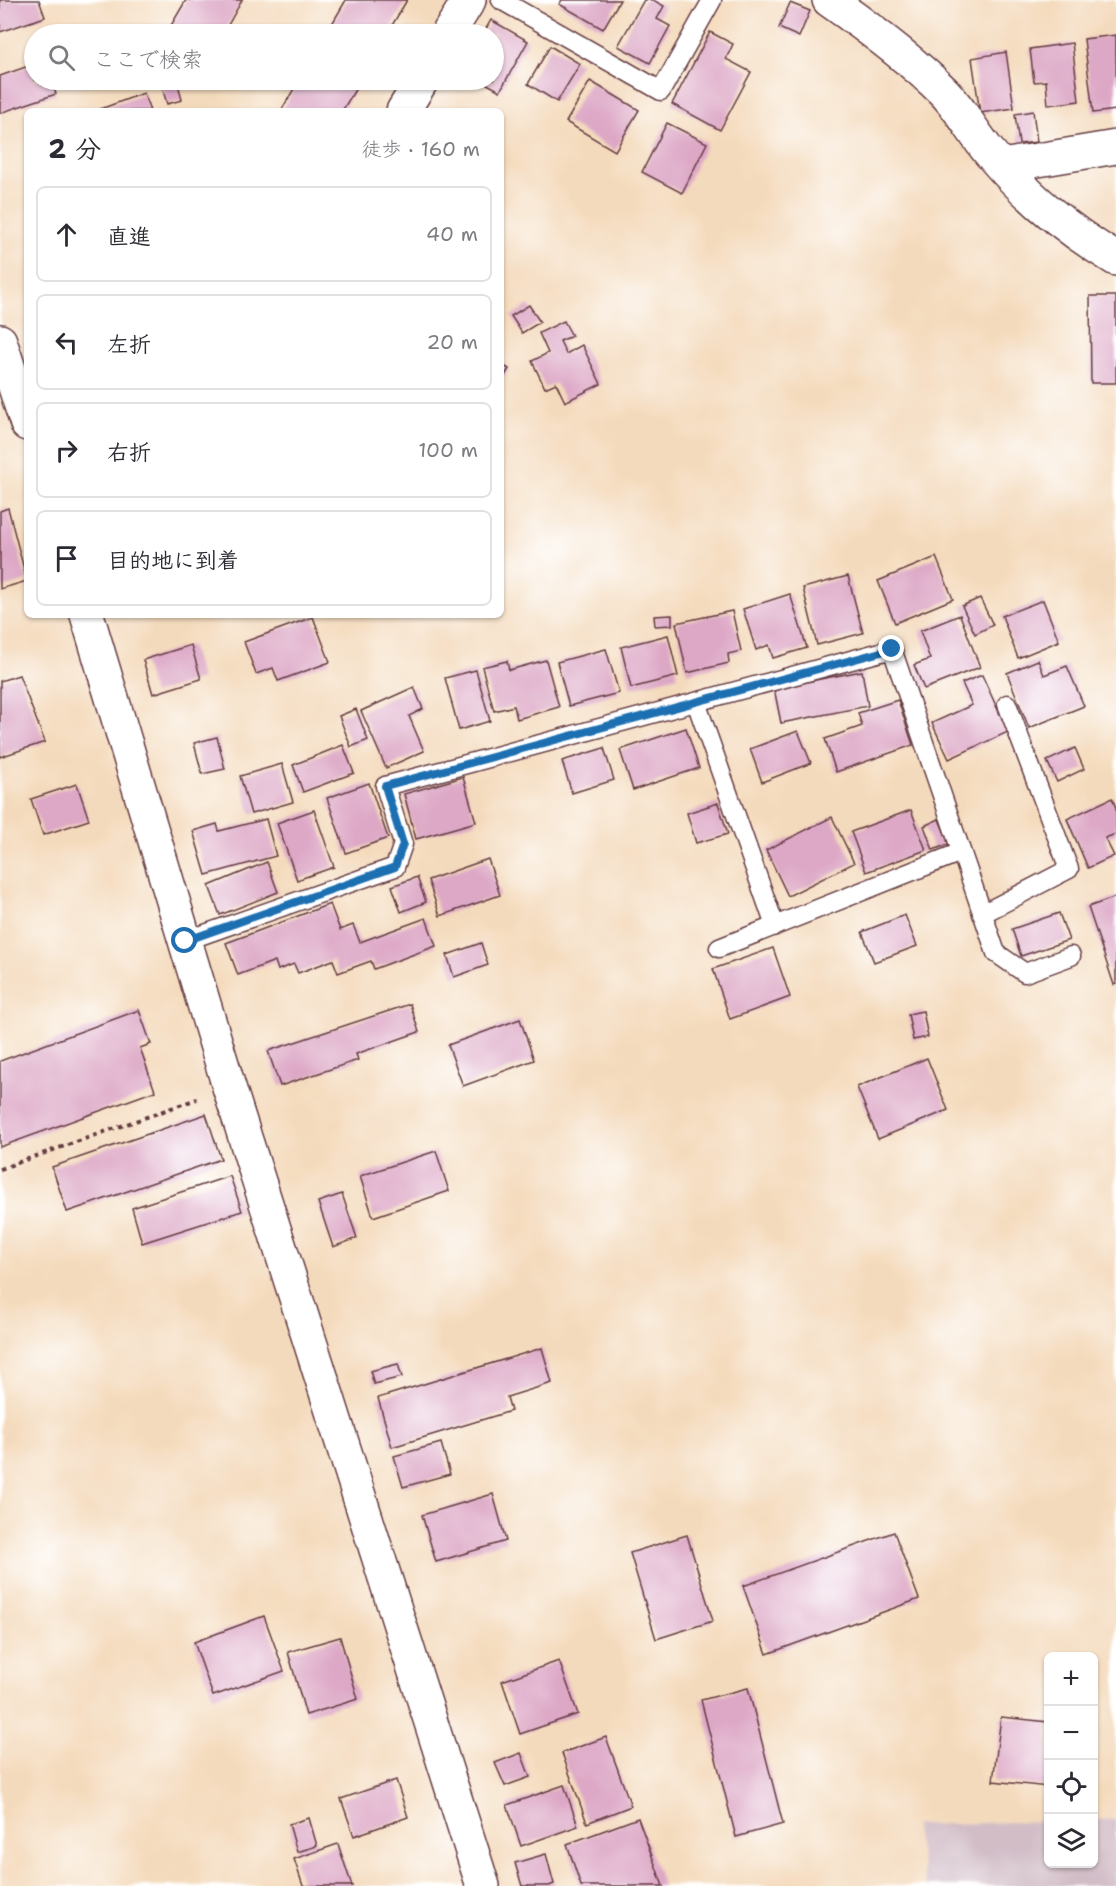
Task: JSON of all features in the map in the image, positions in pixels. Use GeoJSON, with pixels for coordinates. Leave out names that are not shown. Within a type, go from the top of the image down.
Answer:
{"type":"FeatureCollection","features":[{"type":"Feature","properties":{"kind":"street"},"geometry":{"type":"LineString","coordinates":[[454,24],[469,0]]}},
{"type":"Feature","properties":{"kind":"street"},"geometry":{"type":"LineString","coordinates":[[829,0],[889,43],[945,93],[991,154],[1043,208],[1090,244],[1116,259]]}},
{"type":"Feature","properties":{"kind":"street"},"geometry":{"type":"LineString","coordinates":[[405,108],[416,90]]}},
{"type":"Feature","properties":{"kind":"street"},"geometry":{"type":"LineString","coordinates":[[1002,166],[1116,147]]}},
{"type":"Feature","properties":{"kind":"street"},"geometry":{"type":"LineString","coordinates":[[0,341],[24,415]]}},
{"type":"Feature","properties":{"kind":"street"},"geometry":{"type":"LineString","coordinates":[[88,618],[229,1087],[483,1886]]}},
{"type":"Feature","properties":{"kind":"lane"},"geometry":{"type":"LineString","coordinates":[[501,0],[661,91],[712,0]]}},
{"type":"Feature","properties":{"kind":"lane"},"geometry":{"type":"LineString","coordinates":[[185,941],[395,867],[403,844],[385,786],[892,649],[996,953],[1026,973],[1071,956]]}},
{"type":"Feature","properties":{"kind":"lane"},"geometry":{"type":"LineString","coordinates":[[696,702],[775,926]]}},
{"type":"Feature","properties":{"kind":"lane"},"geometry":{"type":"LineString","coordinates":[[982,914],[1069,869],[1007,704]]}},
{"type":"Feature","properties":{"kind":"lane"},"geometry":{"type":"LineString","coordinates":[[719,948],[961,852]]}},
{"type":"Feature","properties":{"kind":"path"},"geometry":{"type":"LineString","coordinates":[[0,1169],[229,1087]]}},
{"type":"Feature","properties":{"kind":"shaded area"},"geometry":{"type":"Polygon","coordinates":[[[1116,1819],[1116,1886],[926,1886],[914,1825],[1044,1821],[1044,1868],[1098,1868],[1098,1820],[1116,1819]]]}},
{"type":"Feature","properties":{"kind":"building"},"geometry":{"type":"Polygon","coordinates":[[[0,0],[39,0],[45,17],[0,32],[0,0]]]}},
{"type":"Feature","properties":{"kind":"building"},"geometry":{"type":"Polygon","coordinates":[[[186,0],[242,0],[229,24],[172,24],[186,0]]]}},
{"type":"Feature","properties":{"kind":"building"},"geometry":{"type":"Polygon","coordinates":[[[346,0],[407,0],[393,24],[332,24],[346,0]]]}},
{"type":"Feature","properties":{"kind":"building"},"geometry":{"type":"Polygon","coordinates":[[[562,0],[620,0],[603,29],[559,4],[562,0]]]}},
{"type":"Feature","properties":{"kind":"building"},"geometry":{"type":"Polygon","coordinates":[[[644,0],[653,0],[664,6],[657,19],[670,26],[650,63],[618,46],[644,0]]]}},
{"type":"Feature","properties":{"kind":"building"},"geometry":{"type":"Polygon","coordinates":[[[790,3],[810,11],[799,37],[779,28],[790,3]]]}},
{"type":"Feature","properties":{"kind":"building"},"geometry":{"type":"Polygon","coordinates":[[[504,27],[528,41],[504,84],[504,27]]]}},
{"type":"Feature","properties":{"kind":"building"},"geometry":{"type":"Polygon","coordinates":[[[710,32],[733,44],[726,59],[751,72],[720,130],[672,104],[710,32]]]}},
{"type":"Feature","properties":{"kind":"building"},"geometry":{"type":"Polygon","coordinates":[[[1116,35],[1116,110],[1093,113],[1084,39],[1116,35]]]}},
{"type":"Feature","properties":{"kind":"building"},"geometry":{"type":"Polygon","coordinates":[[[1072,43],[1079,101],[1048,105],[1046,81],[1034,82],[1030,49],[1072,43]]]}},
{"type":"Feature","properties":{"kind":"building"},"geometry":{"type":"Polygon","coordinates":[[[550,46],[580,64],[557,102],[528,84],[550,46]]]}},
{"type":"Feature","properties":{"kind":"building"},"geometry":{"type":"Polygon","coordinates":[[[1006,52],[1014,108],[980,113],[972,58],[1006,52]]]}},
{"type":"Feature","properties":{"kind":"building"},"geometry":{"type":"Polygon","coordinates":[[[24,68],[24,90],[55,90],[56,94],[0,113],[0,76],[24,68]]]}},
{"type":"Feature","properties":{"kind":"building"},"geometry":{"type":"Polygon","coordinates":[[[590,81],[639,110],[615,151],[566,122],[590,81]]]}},
{"type":"Feature","properties":{"kind":"building"},"geometry":{"type":"Polygon","coordinates":[[[163,90],[180,90],[182,100],[167,104],[163,90]]]}},
{"type":"Feature","properties":{"kind":"building"},"geometry":{"type":"Polygon","coordinates":[[[293,90],[355,90],[344,108],[283,108],[293,90]]]}},
{"type":"Feature","properties":{"kind":"building"},"geometry":{"type":"Polygon","coordinates":[[[144,93],[149,108],[103,108],[144,93]]]}},
{"type":"Feature","properties":{"kind":"building"},"geometry":{"type":"Polygon","coordinates":[[[1033,111],[1037,142],[1019,144],[1015,114],[1033,111]]]}},
{"type":"Feature","properties":{"kind":"building"},"geometry":{"type":"Polygon","coordinates":[[[667,123],[707,143],[682,193],[642,172],[667,123]]]}},
{"type":"Feature","properties":{"kind":"building"},"geometry":{"type":"Polygon","coordinates":[[[1090,296],[1116,296],[1116,383],[1091,383],[1090,296]]]}},
{"type":"Feature","properties":{"kind":"building"},"geometry":{"type":"Polygon","coordinates":[[[529,305],[540,322],[522,333],[511,316],[529,305]]]}},
{"type":"Feature","properties":{"kind":"building"},"geometry":{"type":"Polygon","coordinates":[[[564,321],[572,336],[560,341],[566,354],[582,345],[601,384],[565,402],[556,383],[545,388],[532,361],[548,353],[539,333],[564,321]]]}},
{"type":"Feature","properties":{"kind":"building"},"geometry":{"type":"Polygon","coordinates":[[[504,366],[509,369],[504,377],[504,366]]]}},
{"type":"Feature","properties":{"kind":"building"},"geometry":{"type":"Polygon","coordinates":[[[8,508],[24,569],[24,582],[0,589],[0,511],[8,508]]]}},
{"type":"Feature","properties":{"kind":"building"},"geometry":{"type":"Polygon","coordinates":[[[936,557],[953,599],[895,623],[878,581],[936,557]]]}},
{"type":"Feature","properties":{"kind":"building"},"geometry":{"type":"Polygon","coordinates":[[[848,576],[863,633],[817,645],[803,588],[848,576]]]}},
{"type":"Feature","properties":{"kind":"building"},"geometry":{"type":"Polygon","coordinates":[[[790,594],[807,648],[773,658],[769,645],[756,650],[743,609],[790,594]]]}},
{"type":"Feature","properties":{"kind":"building"},"geometry":{"type":"Polygon","coordinates":[[[980,598],[993,625],[975,634],[962,606],[980,598]]]}},
{"type":"Feature","properties":{"kind":"building"},"geometry":{"type":"Polygon","coordinates":[[[1043,600],[1059,641],[1018,658],[1002,616],[1043,600]]]}},
{"type":"Feature","properties":{"kind":"building"},"geometry":{"type":"Polygon","coordinates":[[[732,611],[741,651],[728,654],[729,663],[687,673],[676,623],[732,611]]]}},
{"type":"Feature","properties":{"kind":"building"},"geometry":{"type":"Polygon","coordinates":[[[672,615],[672,625],[655,626],[654,616],[672,615]]]}},
{"type":"Feature","properties":{"kind":"building"},"geometry":{"type":"Polygon","coordinates":[[[960,615],[980,667],[924,689],[914,665],[930,659],[920,631],[960,615]]]}},
{"type":"Feature","properties":{"kind":"building"},"geometry":{"type":"Polygon","coordinates":[[[313,618],[330,662],[278,681],[273,668],[256,674],[244,642],[313,618]]]}},
{"type":"Feature","properties":{"kind":"building"},"geometry":{"type":"Polygon","coordinates":[[[668,635],[678,676],[631,688],[621,647],[668,635]]]}},
{"type":"Feature","properties":{"kind":"building"},"geometry":{"type":"Polygon","coordinates":[[[191,645],[201,679],[153,694],[143,660],[191,645]]]}},
{"type":"Feature","properties":{"kind":"building"},"geometry":{"type":"Polygon","coordinates":[[[606,649],[619,693],[569,706],[557,662],[606,649]]]}},
{"type":"Feature","properties":{"kind":"building"},"geometry":{"type":"Polygon","coordinates":[[[546,660],[559,707],[517,719],[514,706],[494,711],[482,667],[507,661],[509,670],[546,660]]]}},
{"type":"Feature","properties":{"kind":"building"},"geometry":{"type":"Polygon","coordinates":[[[1038,660],[1044,675],[1067,666],[1084,706],[1029,728],[1007,673],[1038,660]]]}},
{"type":"Feature","properties":{"kind":"building"},"geometry":{"type":"Polygon","coordinates":[[[476,670],[490,721],[459,730],[445,678],[476,670]]]}},
{"type":"Feature","properties":{"kind":"building"},"geometry":{"type":"Polygon","coordinates":[[[862,671],[868,706],[781,723],[774,688],[862,671]]]}},
{"type":"Feature","properties":{"kind":"building"},"geometry":{"type":"Polygon","coordinates":[[[19,675],[45,742],[0,757],[0,681],[19,675]]]}},
{"type":"Feature","properties":{"kind":"building"},"geometry":{"type":"Polygon","coordinates":[[[982,675],[1008,732],[949,759],[932,723],[972,705],[962,683],[982,675]]]}},
{"type":"Feature","properties":{"kind":"building"},"geometry":{"type":"Polygon","coordinates":[[[414,687],[423,709],[409,716],[424,751],[386,768],[361,711],[414,687]]]}},
{"type":"Feature","properties":{"kind":"building"},"geometry":{"type":"Polygon","coordinates":[[[898,700],[913,745],[836,772],[825,739],[862,726],[858,713],[898,700]]]}},
{"type":"Feature","properties":{"kind":"building"},"geometry":{"type":"Polygon","coordinates":[[[356,709],[368,740],[351,747],[339,716],[356,709]]]}},
{"type":"Feature","properties":{"kind":"building"},"geometry":{"type":"Polygon","coordinates":[[[686,728],[699,768],[633,790],[620,750],[686,728]]]}},
{"type":"Feature","properties":{"kind":"building"},"geometry":{"type":"Polygon","coordinates":[[[798,731],[811,763],[762,782],[750,749],[798,731]]]}},
{"type":"Feature","properties":{"kind":"building"},"geometry":{"type":"Polygon","coordinates":[[[217,737],[225,769],[202,774],[194,743],[217,737]]]}},
{"type":"Feature","properties":{"kind":"building"},"geometry":{"type":"Polygon","coordinates":[[[343,745],[354,773],[303,792],[293,765],[343,745]]]}},
{"type":"Feature","properties":{"kind":"building"},"geometry":{"type":"Polygon","coordinates":[[[604,748],[614,780],[572,793],[562,761],[604,748]]]}},
{"type":"Feature","properties":{"kind":"building"},"geometry":{"type":"Polygon","coordinates":[[[1075,748],[1084,769],[1057,782],[1047,761],[1075,748]]]}},
{"type":"Feature","properties":{"kind":"building"},"geometry":{"type":"Polygon","coordinates":[[[282,764],[293,802],[251,814],[240,776],[282,764]]]}},
{"type":"Feature","properties":{"kind":"building"},"geometry":{"type":"Polygon","coordinates":[[[463,777],[476,822],[416,839],[404,794],[463,777]]]}},
{"type":"Feature","properties":{"kind":"building"},"geometry":{"type":"Polygon","coordinates":[[[369,783],[388,838],[346,853],[327,798],[369,783]]]}},
{"type":"Feature","properties":{"kind":"building"},"geometry":{"type":"Polygon","coordinates":[[[77,784],[89,820],[43,835],[31,799],[77,784]]]}},
{"type":"Feature","properties":{"kind":"building"},"geometry":{"type":"Polygon","coordinates":[[[1112,798],[1116,808],[1116,834],[1105,838],[1114,856],[1088,868],[1067,819],[1112,798]]]}},
{"type":"Feature","properties":{"kind":"building"},"geometry":{"type":"Polygon","coordinates":[[[718,803],[728,834],[696,843],[687,813],[718,803]]]}},
{"type":"Feature","properties":{"kind":"building"},"geometry":{"type":"Polygon","coordinates":[[[314,810],[334,867],[297,880],[277,823],[314,810]]]}},
{"type":"Feature","properties":{"kind":"building"},"geometry":{"type":"Polygon","coordinates":[[[911,810],[926,850],[866,872],[851,832],[911,810]]]}},
{"type":"Feature","properties":{"kind":"building"},"geometry":{"type":"Polygon","coordinates":[[[832,817],[854,863],[788,896],[766,850],[832,817]]]}},
{"type":"Feature","properties":{"kind":"building"},"geometry":{"type":"Polygon","coordinates":[[[266,819],[276,856],[206,875],[193,831],[217,824],[219,831],[266,819]]]}},
{"type":"Feature","properties":{"kind":"building"},"geometry":{"type":"Polygon","coordinates":[[[939,819],[949,844],[933,850],[924,826],[939,819]]]}},
{"type":"Feature","properties":{"kind":"building"},"geometry":{"type":"Polygon","coordinates":[[[488,859],[500,895],[440,916],[428,880],[488,859]]]}},
{"type":"Feature","properties":{"kind":"building"},"geometry":{"type":"Polygon","coordinates":[[[267,862],[278,892],[220,915],[209,886],[267,862]]]}},
{"type":"Feature","properties":{"kind":"building"},"geometry":{"type":"Polygon","coordinates":[[[417,877],[426,902],[401,912],[392,886],[417,877]]]}},
{"type":"Feature","properties":{"kind":"building"},"geometry":{"type":"Polygon","coordinates":[[[1116,897],[1116,984],[1114,985],[1088,907],[1116,897]]]}},
{"type":"Feature","properties":{"kind":"building"},"geometry":{"type":"Polygon","coordinates":[[[330,904],[340,930],[353,925],[360,942],[426,918],[436,946],[374,969],[371,961],[338,973],[333,960],[298,973],[294,964],[278,970],[275,961],[238,975],[226,943],[330,904]]]}},
{"type":"Feature","properties":{"kind":"building"},"geometry":{"type":"Polygon","coordinates":[[[1059,913],[1069,940],[1021,956],[1012,929],[1059,913]]]}},
{"type":"Feature","properties":{"kind":"building"},"geometry":{"type":"Polygon","coordinates":[[[905,915],[917,946],[874,962],[862,932],[905,915]]]}},
{"type":"Feature","properties":{"kind":"building"},"geometry":{"type":"Polygon","coordinates":[[[481,943],[488,965],[454,977],[447,955],[481,943]]]}},
{"type":"Feature","properties":{"kind":"building"},"geometry":{"type":"Polygon","coordinates":[[[773,948],[790,997],[730,1019],[713,969],[773,948]]]}},
{"type":"Feature","properties":{"kind":"building"},"geometry":{"type":"Polygon","coordinates":[[[410,1004],[419,1032],[356,1054],[358,1060],[280,1086],[268,1051],[410,1004]]]}},
{"type":"Feature","properties":{"kind":"building"},"geometry":{"type":"Polygon","coordinates":[[[139,1010],[151,1044],[140,1048],[155,1091],[0,1147],[0,1061],[139,1010]]]}},
{"type":"Feature","properties":{"kind":"building"},"geometry":{"type":"Polygon","coordinates":[[[923,1011],[928,1037],[913,1040],[908,1014],[923,1011]]]}},
{"type":"Feature","properties":{"kind":"building"},"geometry":{"type":"Polygon","coordinates":[[[520,1019],[534,1060],[463,1086],[448,1045],[520,1019]]]}},
{"type":"Feature","properties":{"kind":"building"},"geometry":{"type":"Polygon","coordinates":[[[927,1058],[948,1110],[878,1139],[857,1087],[927,1058]]]}},
{"type":"Feature","properties":{"kind":"building"},"geometry":{"type":"Polygon","coordinates":[[[206,1114],[221,1159],[67,1212],[52,1167],[206,1114]]]}},
{"type":"Feature","properties":{"kind":"building"},"geometry":{"type":"Polygon","coordinates":[[[436,1151],[449,1191],[373,1217],[360,1176],[436,1151]]]}},
{"type":"Feature","properties":{"kind":"building"},"geometry":{"type":"Polygon","coordinates":[[[230,1176],[242,1211],[142,1243],[132,1208],[230,1176]]]}},
{"type":"Feature","properties":{"kind":"building"},"geometry":{"type":"Polygon","coordinates":[[[342,1194],[357,1238],[333,1247],[318,1202],[342,1194]]]}},
{"type":"Feature","properties":{"kind":"building"},"geometry":{"type":"Polygon","coordinates":[[[542,1348],[552,1383],[507,1397],[511,1411],[392,1447],[378,1398],[542,1348]]]}},
{"type":"Feature","properties":{"kind":"building"},"geometry":{"type":"Polygon","coordinates":[[[398,1364],[402,1377],[374,1384],[370,1371],[398,1364]]]}},
{"type":"Feature","properties":{"kind":"building"},"geometry":{"type":"Polygon","coordinates":[[[441,1443],[450,1474],[403,1487],[394,1456],[441,1443]]]}},
{"type":"Feature","properties":{"kind":"building"},"geometry":{"type":"Polygon","coordinates":[[[493,1494],[506,1541],[436,1562],[422,1515],[493,1494]]]}},
{"type":"Feature","properties":{"kind":"building"},"geometry":{"type":"Polygon","coordinates":[[[894,1532],[919,1599],[767,1654],[743,1586],[894,1532]]]}},
{"type":"Feature","properties":{"kind":"building"},"geometry":{"type":"Polygon","coordinates":[[[687,1535],[713,1621],[656,1639],[630,1553],[687,1535]]]}},
{"type":"Feature","properties":{"kind":"building"},"geometry":{"type":"Polygon","coordinates":[[[264,1616],[284,1671],[213,1696],[194,1642],[264,1616]]]}},
{"type":"Feature","properties":{"kind":"building"},"geometry":{"type":"Polygon","coordinates":[[[340,1637],[358,1699],[306,1715],[288,1652],[340,1637]]]}},
{"type":"Feature","properties":{"kind":"building"},"geometry":{"type":"Polygon","coordinates":[[[559,1661],[578,1714],[520,1734],[502,1681],[559,1661]]]}},
{"type":"Feature","properties":{"kind":"building"},"geometry":{"type":"Polygon","coordinates":[[[748,1688],[783,1824],[736,1837],[701,1700],[748,1688]]]}},
{"type":"Feature","properties":{"kind":"building"},"geometry":{"type":"Polygon","coordinates":[[[1001,1717],[1044,1722],[1044,1787],[993,1781],[1001,1717]]]}},
{"type":"Feature","properties":{"kind":"building"},"geometry":{"type":"Polygon","coordinates":[[[606,1737],[631,1806],[587,1823],[562,1753],[606,1737]]]}},
{"type":"Feature","properties":{"kind":"building"},"geometry":{"type":"Polygon","coordinates":[[[521,1753],[530,1777],[505,1786],[495,1763],[521,1753]]]}},
{"type":"Feature","properties":{"kind":"building"},"geometry":{"type":"Polygon","coordinates":[[[396,1780],[408,1817],[354,1836],[341,1799],[396,1780]]]}},
{"type":"Feature","properties":{"kind":"building"},"geometry":{"type":"Polygon","coordinates":[[[564,1785],[578,1826],[521,1846],[507,1805],[564,1785]]]}},
{"type":"Feature","properties":{"kind":"building"},"geometry":{"type":"Polygon","coordinates":[[[309,1818],[317,1846],[297,1852],[289,1824],[309,1818]]]}},
{"type":"Feature","properties":{"kind":"building"},"geometry":{"type":"Polygon","coordinates":[[[638,1818],[663,1886],[581,1886],[567,1844],[638,1818]]]}},
{"type":"Feature","properties":{"kind":"building"},"geometry":{"type":"Polygon","coordinates":[[[338,1844],[352,1886],[303,1886],[294,1859],[338,1844]]]}},
{"type":"Feature","properties":{"kind":"building"},"geometry":{"type":"Polygon","coordinates":[[[546,1854],[554,1884],[522,1886],[515,1863],[546,1854]]]}},
{"type":"Feature","properties":{"kind":"route"},"geometry":{"type":"LineString","coordinates":[[185,941],[395,867],[403,844],[385,786],[892,649]]}}]}
